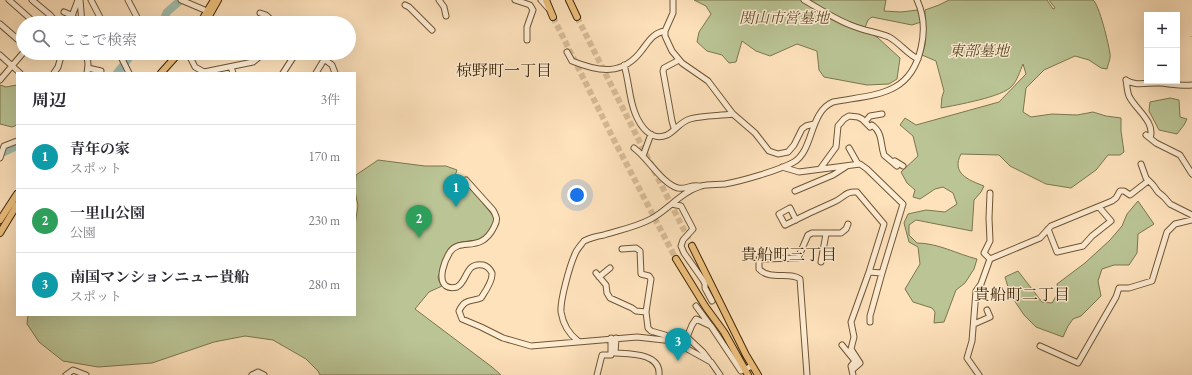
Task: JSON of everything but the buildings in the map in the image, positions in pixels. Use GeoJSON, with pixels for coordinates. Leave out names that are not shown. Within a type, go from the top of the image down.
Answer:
{"type":"FeatureCollection","features":[{"type":"Feature","properties":{"kind":"main road"},"geometry":{"type":"LineString","coordinates":[[210,10],[214,0]]}},
{"type":"Feature","properties":{"kind":"main road"},"geometry":{"type":"LineString","coordinates":[[206,16],[218,0]]}},
{"type":"Feature","properties":{"kind":"main road"},"geometry":{"type":"LineString","coordinates":[[546,0],[553,17]]}},
{"type":"Feature","properties":{"kind":"main road"},"geometry":{"type":"LineString","coordinates":[[569,2],[577,17]]}},
{"type":"Feature","properties":{"kind":"main road"},"geometry":{"type":"LineString","coordinates":[[162,72],[173,60]]}},
{"type":"Feature","properties":{"kind":"main road"},"geometry":{"type":"LineString","coordinates":[[168,72],[178,60]]}},
{"type":"Feature","properties":{"kind":"main road"},"geometry":{"type":"LineString","coordinates":[[0,220],[16,196]]}},
{"type":"Feature","properties":{"kind":"main road"},"geometry":{"type":"LineString","coordinates":[[0,233],[16,207]]}},
{"type":"Feature","properties":{"kind":"main road"},"geometry":{"type":"LineString","coordinates":[[692,246],[714,300],[758,375]]}},
{"type":"Feature","properties":{"kind":"main road"},"geometry":{"type":"LineString","coordinates":[[676,259],[705,306],[724,332],[747,372]]}},
{"type":"Feature","properties":{"kind":"street"},"geometry":{"type":"LineString","coordinates":[[9,0],[27,16]]}},
{"type":"Feature","properties":{"kind":"street"},"geometry":{"type":"LineString","coordinates":[[32,0],[51,16]]}},
{"type":"Feature","properties":{"kind":"street"},"geometry":{"type":"LineString","coordinates":[[64,12],[72,16],[79,0]]}},
{"type":"Feature","properties":{"kind":"street"},"geometry":{"type":"LineString","coordinates":[[79,0],[81,16]]}},
{"type":"Feature","properties":{"kind":"street"},"geometry":{"type":"LineString","coordinates":[[91,0],[99,16]]}},
{"type":"Feature","properties":{"kind":"street"},"geometry":{"type":"LineString","coordinates":[[128,0],[136,16]]}},
{"type":"Feature","properties":{"kind":"street"},"geometry":{"type":"LineString","coordinates":[[439,0],[444,7],[446,16]]}},
{"type":"Feature","properties":{"kind":"street"},"geometry":{"type":"LineString","coordinates":[[515,0],[530,5],[533,10],[527,27],[527,40]]}},
{"type":"Feature","properties":{"kind":"street"},"geometry":{"type":"LineString","coordinates":[[541,0],[549,9]]}},
{"type":"Feature","properties":{"kind":"street"},"geometry":{"type":"LineString","coordinates":[[673,0],[673,13],[665,31],[668,44],[679,60],[688,68],[708,81],[733,114],[755,133],[769,151],[778,154],[788,152],[794,145],[802,129],[806,126],[814,124]]}},
{"type":"Feature","properties":{"kind":"street"},"geometry":{"type":"LineString","coordinates":[[804,0],[850,25],[873,31],[889,38],[898,43],[912,56],[918,59]]}},
{"type":"Feature","properties":{"kind":"street"},"geometry":{"type":"LineString","coordinates":[[634,148],[672,186],[680,188],[732,182],[793,163],[801,156],[814,124],[830,103],[869,96],[898,86],[909,78],[918,59],[923,41],[923,22],[921,9],[917,0]]}},
{"type":"Feature","properties":{"kind":"street"},"geometry":{"type":"LineString","coordinates":[[183,1],[210,10]]}},
{"type":"Feature","properties":{"kind":"street"},"geometry":{"type":"LineString","coordinates":[[193,4],[201,16]]}},
{"type":"Feature","properties":{"kind":"street"},"geometry":{"type":"LineString","coordinates":[[405,5],[409,7],[432,30]]}},
{"type":"Feature","properties":{"kind":"street"},"geometry":{"type":"LineString","coordinates":[[260,13],[267,16]]}},
{"type":"Feature","properties":{"kind":"street"},"geometry":{"type":"LineString","coordinates":[[0,24],[16,38]]}},
{"type":"Feature","properties":{"kind":"street"},"geometry":{"type":"LineString","coordinates":[[567,52],[572,61],[592,68],[611,70],[624,65],[639,54],[652,36],[658,32],[665,31]]}},
{"type":"Feature","properties":{"kind":"street"},"geometry":{"type":"LineString","coordinates":[[0,55],[19,72]]}},
{"type":"Feature","properties":{"kind":"street"},"geometry":{"type":"LineString","coordinates":[[0,80],[18,60]]}},
{"type":"Feature","properties":{"kind":"street"},"geometry":{"type":"LineString","coordinates":[[55,72],[58,68],[60,60]]}},
{"type":"Feature","properties":{"kind":"street"},"geometry":{"type":"LineString","coordinates":[[122,60],[128,72]]}},
{"type":"Feature","properties":{"kind":"street"},"geometry":{"type":"LineString","coordinates":[[192,60],[195,67],[202,72],[231,67],[253,62],[255,60]]}},
{"type":"Feature","properties":{"kind":"street"},"geometry":{"type":"LineString","coordinates":[[284,72],[291,60]]}},
{"type":"Feature","properties":{"kind":"street"},"geometry":{"type":"LineString","coordinates":[[317,72],[323,60]]}},
{"type":"Feature","properties":{"kind":"street"},"geometry":{"type":"LineString","coordinates":[[325,60],[332,65],[335,72]]}},
{"type":"Feature","properties":{"kind":"street"},"geometry":{"type":"LineString","coordinates":[[674,128],[663,71],[664,68],[679,60]]}},
{"type":"Feature","properties":{"kind":"street"},"geometry":{"type":"LineString","coordinates":[[624,65],[634,112],[641,126],[651,134],[668,134],[674,128],[689,119],[733,114]]}},
{"type":"Feature","properties":{"kind":"street"},"geometry":{"type":"LineString","coordinates":[[231,67],[233,72]]}},
{"type":"Feature","properties":{"kind":"street"},"geometry":{"type":"LineString","coordinates":[[87,70],[101,71]]}},
{"type":"Feature","properties":{"kind":"street"},"geometry":{"type":"LineString","coordinates":[[1192,85],[1159,83],[1142,84],[1126,80],[1128,95],[1150,126],[1151,132],[1148,136],[1180,154],[1192,174]]}},
{"type":"Feature","properties":{"kind":"street"},"geometry":{"type":"LineString","coordinates":[[865,122],[870,116],[882,114]]}},
{"type":"Feature","properties":{"kind":"street"},"geometry":{"type":"LineString","coordinates":[[820,169],[836,147],[838,126],[851,116],[859,118],[870,127],[872,125],[874,127],[880,135],[885,157],[900,166]]}},
{"type":"Feature","properties":{"kind":"street"},"geometry":{"type":"LineString","coordinates":[[643,156],[651,134]]}},
{"type":"Feature","properties":{"kind":"street"},"geometry":{"type":"LineString","coordinates":[[0,158],[4,146],[16,141]]}},
{"type":"Feature","properties":{"kind":"street"},"geometry":{"type":"LineString","coordinates":[[849,148],[858,164]]}},
{"type":"Feature","properties":{"kind":"street"},"geometry":{"type":"LineString","coordinates":[[782,167],[798,172],[858,164],[868,169],[903,204],[882,273],[870,316],[870,322]]}},
{"type":"Feature","properties":{"kind":"street"},"geometry":{"type":"LineString","coordinates":[[1141,164],[1148,181],[1154,185],[1158,192],[1170,204],[1192,215]]}},
{"type":"Feature","properties":{"kind":"street"},"geometry":{"type":"LineString","coordinates":[[795,191],[833,174],[848,165]]}},
{"type":"Feature","properties":{"kind":"street"},"geometry":{"type":"LineString","coordinates":[[466,180],[493,210],[497,222],[484,241],[456,247],[452,250],[441,274],[444,284],[448,288],[453,288],[462,283],[465,274],[475,266],[486,266],[492,273],[492,278],[482,298],[470,300],[461,305],[459,311],[462,319],[503,338],[531,346],[637,336],[673,341]]}},
{"type":"Feature","properties":{"kind":"street"},"geometry":{"type":"LineString","coordinates":[[978,375],[967,358],[971,346],[974,324],[976,291],[981,284],[990,260],[1040,238],[1051,226],[1099,207],[1116,198],[1120,191],[1124,191],[1130,195],[1148,181]]}},
{"type":"Feature","properties":{"kind":"street"},"geometry":{"type":"LineString","coordinates":[[578,341],[568,332],[561,309],[563,295],[577,249],[587,239],[652,219],[691,190],[700,186]]}},
{"type":"Feature","properties":{"kind":"street"},"geometry":{"type":"LineString","coordinates":[[796,220],[834,202],[847,193],[857,192],[884,224],[851,322],[854,337],[851,349],[860,363],[852,372]]}},
{"type":"Feature","properties":{"kind":"street"},"geometry":{"type":"LineString","coordinates":[[990,193],[990,241],[984,253],[990,260]]}},
{"type":"Feature","properties":{"kind":"street"},"geometry":{"type":"LineString","coordinates":[[672,204],[681,206],[692,229],[682,242],[682,248],[703,280],[705,288],[714,300],[705,306]]}},
{"type":"Feature","properties":{"kind":"street"},"geometry":{"type":"LineString","coordinates":[[1048,229],[1057,252],[1081,247],[1111,221],[1099,207]]}},
{"type":"Feature","properties":{"kind":"street"},"geometry":{"type":"LineString","coordinates":[[1040,346],[1078,363],[1116,297],[1119,288],[1128,288],[1152,281],[1167,232],[1175,224],[1192,220]]}},
{"type":"Feature","properties":{"kind":"street"},"geometry":{"type":"LineString","coordinates":[[807,375],[800,279],[797,276],[778,276],[762,273],[759,269],[759,259],[798,258],[808,235],[812,233],[843,233],[848,224]]}},
{"type":"Feature","properties":{"kind":"street"},"geometry":{"type":"LineString","coordinates":[[821,262],[826,234]]}},
{"type":"Feature","properties":{"kind":"street"},"geometry":{"type":"LineString","coordinates":[[622,249],[638,249],[641,274],[648,276],[651,279],[646,312],[647,326],[649,329],[665,336],[711,362]]}},
{"type":"Feature","properties":{"kind":"street"},"geometry":{"type":"LineString","coordinates":[[610,268],[598,275],[606,285],[607,293],[610,298],[632,308],[634,311],[646,312]]}},
{"type":"Feature","properties":{"kind":"street"},"geometry":{"type":"LineString","coordinates":[[869,272],[882,273]]}},
{"type":"Feature","properties":{"kind":"street"},"geometry":{"type":"LineString","coordinates":[[696,306],[711,326],[738,368],[741,371],[747,372],[752,366]]}},
{"type":"Feature","properties":{"kind":"street"},"geometry":{"type":"LineString","coordinates":[[974,324],[990,317],[987,310]]}},
{"type":"Feature","properties":{"kind":"street"},"geometry":{"type":"LineString","coordinates":[[711,326],[696,320],[687,336],[703,352],[720,375]]}},
{"type":"Feature","properties":{"kind":"street"},"geometry":{"type":"LineString","coordinates":[[597,375],[602,355],[611,355],[614,338]]}},
{"type":"Feature","properties":{"kind":"street"},"geometry":{"type":"LineString","coordinates":[[614,338],[615,353],[637,354],[646,357],[656,364],[659,369],[659,375]]}},
{"type":"Feature","properties":{"kind":"street"},"geometry":{"type":"LineString","coordinates":[[842,345],[855,361],[851,366],[852,372]]}},
{"type":"Feature","properties":{"kind":"street"},"geometry":{"type":"LineString","coordinates":[[66,375],[73,370],[86,375]]}},
{"type":"Feature","properties":{"kind":"street"},"geometry":{"type":"LineString","coordinates":[[252,375],[258,372],[264,375]]}},
{"type":"Feature","properties":{"kind":"green space","name":"関山市営墓地"},"geometry":{"type":"Polygon","coordinates":[[[694,0],[886,0],[884,11],[901,12],[918,10],[920,13],[921,22],[912,25],[872,17],[868,20],[864,30],[877,37],[900,58],[897,79],[889,84],[867,85],[824,77],[819,70],[817,51],[797,44],[770,56],[756,51],[742,41],[736,62],[729,63],[722,55],[707,51],[697,42],[699,32],[711,14],[706,6],[694,0]]]}},
{"type":"Feature","properties":{"kind":"green space","name":"東部墓地"},"geometry":{"type":"Polygon","coordinates":[[[949,0],[1047,0],[1053,9],[1055,8],[1049,0],[1093,0],[1101,16],[1106,34],[1110,57],[1107,69],[1101,68],[1089,60],[1075,56],[1044,70],[1026,88],[1023,112],[1031,117],[1052,114],[1077,115],[1093,112],[1121,118],[1124,152],[1120,155],[1108,155],[1096,170],[1071,188],[1046,184],[1010,166],[999,155],[961,154],[958,161],[960,171],[967,178],[984,186],[974,200],[972,231],[916,220],[909,225],[909,235],[917,243],[925,243],[940,247],[977,259],[974,269],[965,283],[956,290],[944,322],[934,323],[935,312],[932,308],[913,302],[905,289],[920,264],[918,247],[909,242],[904,223],[908,214],[926,210],[945,212],[957,204],[953,193],[943,187],[935,189],[920,199],[913,197],[915,190],[907,183],[901,172],[918,156],[913,136],[900,125],[905,118],[916,125],[999,102],[1026,74],[1023,64],[1012,86],[1007,90],[979,100],[941,108],[944,91],[936,61],[922,55],[925,45],[925,10],[949,0]]]}},
{"type":"Feature","properties":{"kind":"green space"},"geometry":{"type":"Polygon","coordinates":[[[0,85],[6,87],[16,85],[16,125],[12,127],[0,124],[0,85]]]}},
{"type":"Feature","properties":{"kind":"green space"},"geometry":{"type":"Polygon","coordinates":[[[1170,98],[1179,100],[1180,117],[1187,119],[1177,134],[1159,130],[1149,111],[1150,102],[1170,98]]]}},
{"type":"Feature","properties":{"kind":"green space"},"geometry":{"type":"Polygon","coordinates":[[[378,160],[425,166],[446,166],[457,170],[455,176],[467,184],[494,217],[491,229],[486,235],[476,240],[458,243],[453,245],[448,250],[438,277],[442,286],[429,292],[415,309],[501,375],[320,375],[306,359],[273,340],[245,336],[214,342],[152,363],[98,367],[63,361],[39,342],[27,324],[28,316],[356,316],[356,218],[358,206],[356,196],[356,175],[378,160]]]}},
{"type":"Feature","properties":{"kind":"green space"},"geometry":{"type":"Polygon","coordinates":[[[1138,201],[1154,224],[1138,234],[1137,253],[1129,265],[1114,265],[1102,269],[1098,281],[1101,296],[1081,316],[1073,319],[1063,337],[1036,327],[1024,315],[1011,297],[1005,277],[1018,271],[1042,302],[1052,303],[1058,293],[1057,284],[1085,263],[1110,240],[1122,226],[1127,214],[1138,201]]]}},
{"type":"Feature","properties":{"kind":"waterway"},"geometry":{"type":"LineString","coordinates":[[165,16],[167,12],[181,0]]}},
{"type":"Feature","properties":{"kind":"waterway"},"geometry":{"type":"LineString","coordinates":[[118,72],[127,60]]}},
{"type":"Feature","properties":{"kind":"waterway"},"geometry":{"type":"LineString","coordinates":[[0,154],[16,146]]}},
{"type":"Feature","properties":{"kind":"tunnel"},"geometry":{"type":"LineString","coordinates":[[553,17],[614,140],[676,259]]}},
{"type":"Feature","properties":{"kind":"tunnel"},"geometry":{"type":"LineString","coordinates":[[577,17],[692,246]]}},
{"type":"Feature","properties":{"kind":"place","name":"青年の家"},"geometry":{"type":"Point","coordinates":[456,207]}},
{"type":"Feature","properties":{"kind":"place","name":"一里山公園"},"geometry":{"type":"Point","coordinates":[419,238]}},
{"type":"Feature","properties":{"kind":"place","name":"南国マンションニュー貴船"},"geometry":{"type":"Point","coordinates":[678,361]}},
{"type":"Feature","properties":{"kind":"district","name":"椋野町一丁目"},"geometry":{"type":"Point","coordinates":[504,70]}},
{"type":"Feature","properties":{"kind":"district","name":"貴船町三丁目"},"geometry":{"type":"Point","coordinates":[789,254]}},
{"type":"Feature","properties":{"kind":"district","name":"貴船町二丁目"},"geometry":{"type":"Point","coordinates":[1022,294]}}]}
